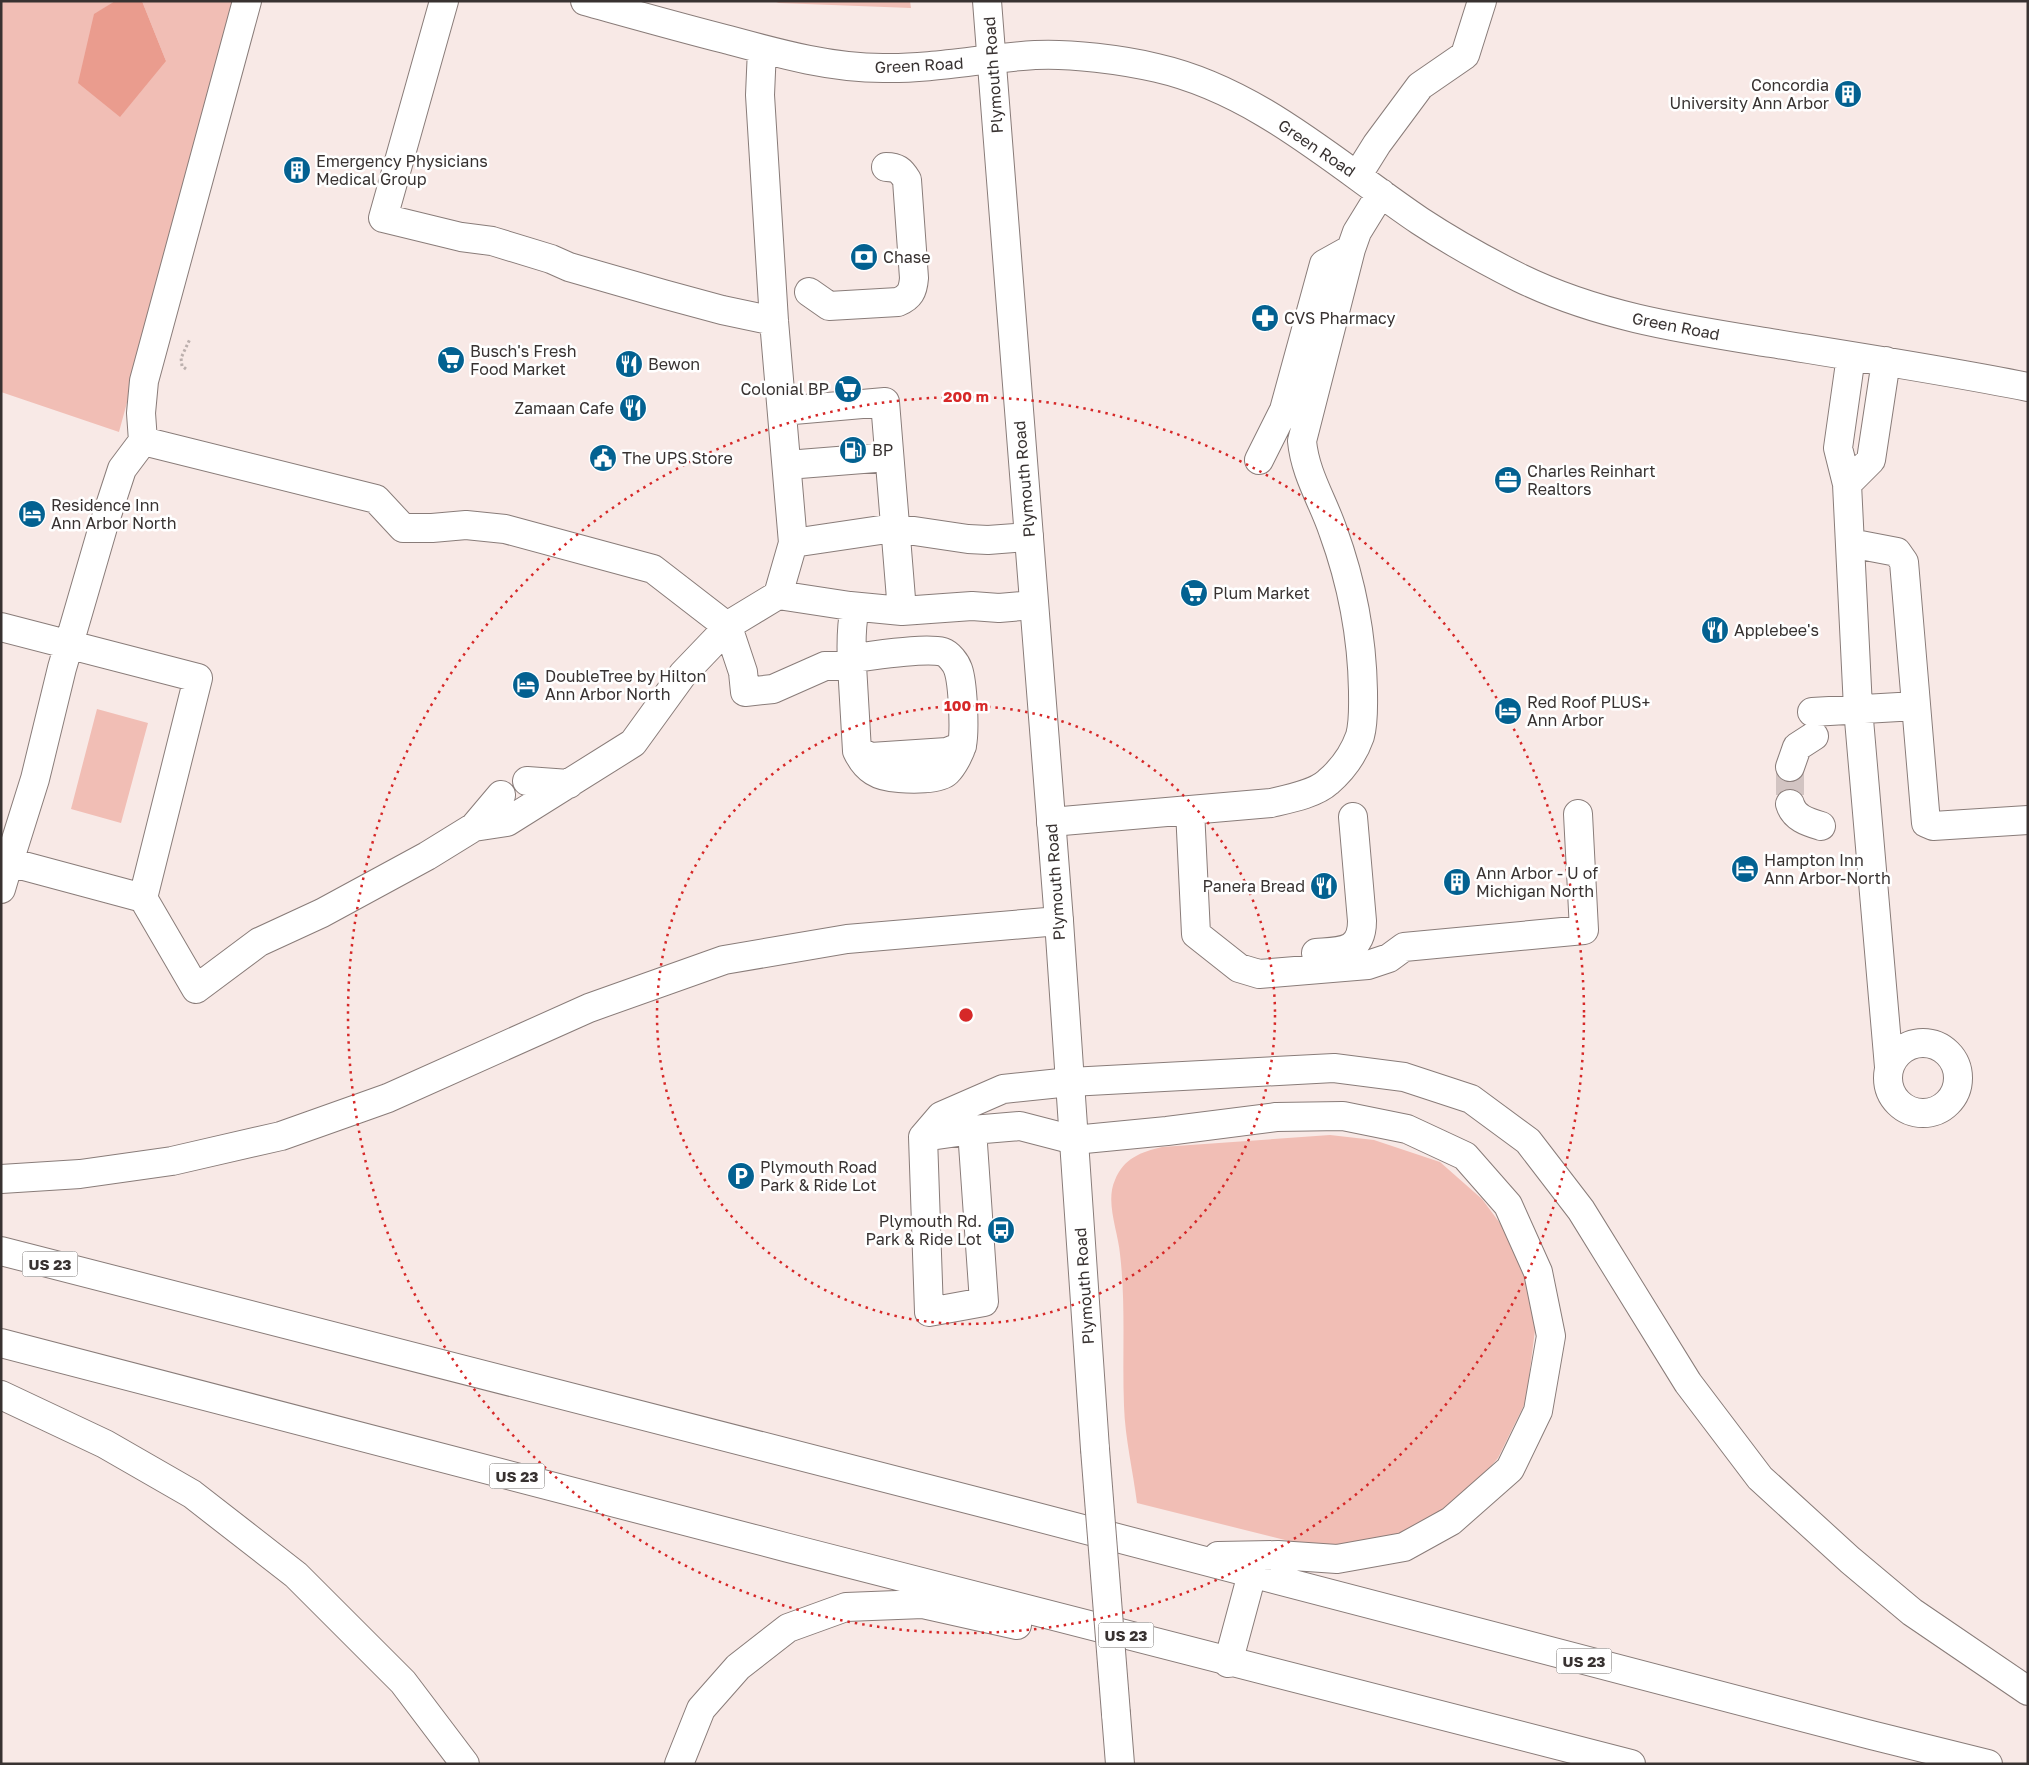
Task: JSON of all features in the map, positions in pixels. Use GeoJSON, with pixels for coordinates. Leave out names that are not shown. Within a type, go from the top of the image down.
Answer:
{"type":"FeatureCollection","features":[{"type":"Feature","properties":{"kind":"main road"},"geometry":{"type":"LineString","coordinates":[[1,889],[35,779],[69,645],[122,469],[143,441],[141,412],[144,381],[247,1]]}},
{"type":"Feature","properties":{"kind":"main road"},"geometry":{"type":"LineString","coordinates":[[444,1],[383,218],[461,237],[492,241],[551,259],[569,267],[722,310],[774,321]]}},
{"type":"Feature","properties":{"kind":"main road","name":"Green Road"},"geometry":{"type":"LineString","coordinates":[[585,1],[798,59],[840,66],[884,68],[940,66],[1038,55],[1090,58],[1156,68],[1197,80],[1259,110],[1294,131],[1420,220],[1463,247],[1520,278],[1567,298],[1628,318],[2028,387]]}},
{"type":"Feature","properties":{"kind":"main road","name":"Plymouth Road"},"geometry":{"type":"LineString","coordinates":[[987,1],[1059,921],[1095,1449],[1120,1764]]}},
{"type":"Feature","properties":{"kind":"main road"},"geometry":{"type":"LineString","coordinates":[[1357,176],[1377,144],[1420,86],[1465,55],[1482,1]]}},
{"type":"Feature","properties":{"kind":"main road"},"geometry":{"type":"LineString","coordinates":[[762,49],[760,94],[774,321],[793,543],[778,595]]}},
{"type":"Feature","properties":{"kind":"main road"},"geometry":{"type":"LineString","coordinates":[[809,292],[829,306],[898,302],[907,298],[913,289],[914,278],[907,180],[902,172],[895,167],[886,167]]}},
{"type":"Feature","properties":{"kind":"main road"},"geometry":{"type":"LineString","coordinates":[[1051,822],[1271,803],[1298,797],[1327,784],[1344,765],[1355,748],[1363,722],[1362,658],[1354,599],[1333,530],[1309,473],[1302,442],[1351,249],[1357,232],[1381,193]]}},
{"type":"Feature","properties":{"kind":"main road"},"geometry":{"type":"LineString","coordinates":[[1259,460],[1284,410],[1324,264],[1351,249]]}},
{"type":"Feature","properties":{"kind":"main road"},"geometry":{"type":"LineString","coordinates":[[1851,356],[1838,448],[1847,484],[1858,708],[1889,1067]]}},
{"type":"Feature","properties":{"kind":"main road"},"geometry":{"type":"LineString","coordinates":[[1847,484],[1870,460],[1886,361]]}},
{"type":"Feature","properties":{"kind":"main road"},"geometry":{"type":"LineString","coordinates":[[782,411],[885,402],[902,611]]}},
{"type":"Feature","properties":{"kind":"main road"},"geometry":{"type":"LineString","coordinates":[[143,441],[376,498],[403,528],[466,525],[505,529],[653,569],[728,628],[743,672],[746,692],[774,689],[825,666],[852,661],[922,651],[944,652],[958,668],[961,683],[964,730],[962,746],[947,773],[937,777],[888,778],[872,772],[863,763],[857,751],[852,661],[851,638],[855,607]]}},
{"type":"Feature","properties":{"kind":"main road"},"geometry":{"type":"LineString","coordinates":[[786,465],[888,457]]}},
{"type":"Feature","properties":{"kind":"main road"},"geometry":{"type":"LineString","coordinates":[[793,543],[894,528],[968,539],[988,540],[1029,537]]}},
{"type":"Feature","properties":{"kind":"main road"},"geometry":{"type":"LineString","coordinates":[[1850,542],[1897,552],[1904,562],[1926,823],[1934,826],[2028,820]]}},
{"type":"Feature","properties":{"kind":"main road"},"geometry":{"type":"LineString","coordinates":[[474,827],[507,822],[633,743],[683,674],[728,628],[735,621],[778,595],[855,607],[902,611],[972,606],[999,608],[1034,605]]}},
{"type":"Feature","properties":{"kind":"main road"},"geometry":{"type":"LineString","coordinates":[[1,627],[198,678],[142,898]]}},
{"type":"Feature","properties":{"kind":"main road"},"geometry":{"type":"LineString","coordinates":[[1790,767],[1797,747],[1813,724],[1858,708],[1916,706]]}},
{"type":"Feature","properties":{"kind":"main road"},"geometry":{"type":"LineString","coordinates":[[528,780],[569,784]]}},
{"type":"Feature","properties":{"kind":"main road"},"geometry":{"type":"LineString","coordinates":[[9,862],[142,898],[196,989],[259,942],[427,856],[474,827],[501,796]]}},
{"type":"Feature","properties":{"kind":"main road"},"geometry":{"type":"LineString","coordinates":[[1790,804],[1792,811],[1800,818],[1820,826]]}},
{"type":"Feature","properties":{"kind":"main road"},"geometry":{"type":"LineString","coordinates":[[1190,810],[1196,934],[1239,968],[1259,974],[1368,965],[1389,958],[1404,947],[1584,930],[1578,814]]}},
{"type":"Feature","properties":{"kind":"main road"},"geometry":{"type":"LineString","coordinates":[[1257,958],[1346,950],[1357,942],[1362,921],[1353,817]]}},
{"type":"Feature","properties":{"kind":"main road"},"geometry":{"type":"LineString","coordinates":[[1,1179],[80,1174],[172,1161],[281,1136],[388,1098],[589,1008],[724,960],[847,939],[1059,921]]}},
{"type":"Feature","properties":{"kind":"main road"},"geometry":{"type":"LineString","coordinates":[[972,1130],[984,1302],[930,1312],[923,1137],[941,1116],[1003,1089],[1070,1082],[1334,1068],[1404,1077],[1470,1099],[1528,1141],[1581,1210],[1688,1383],[1760,1478],[1850,1560],[1912,1612],[2028,1691]]}},
{"type":"Feature","properties":{"kind":"main road"},"geometry":{"type":"LineString","coordinates":[[923,1137],[1020,1126],[1074,1140],[1276,1118],[1343,1116],[1407,1129],[1465,1156],[1508,1205],[1538,1272],[1551,1336],[1538,1412],[1510,1469],[1451,1521],[1404,1547],[1337,1559],[1278,1555],[1181,1556]]}},
{"type":"Feature","properties":{"kind":"main road","name":"US 23"},"geometry":{"type":"LineString","coordinates":[[1,1251],[1988,1764]]}},
{"type":"Feature","properties":{"kind":"main road","name":"US 23"},"geometry":{"type":"LineString","coordinates":[[1,1343],[1032,1610],[1224,1662],[1631,1764]]}},
{"type":"Feature","properties":{"kind":"main road"},"geometry":{"type":"LineString","coordinates":[[1,1395],[105,1444],[192,1494],[296,1575],[403,1682],[465,1764]]}},
{"type":"Feature","properties":{"kind":"main road"},"geometry":{"type":"LineString","coordinates":[[679,1764],[701,1709],[738,1667],[788,1628],[846,1607],[923,1604],[1028,1627],[1224,1662],[1252,1574]]}},
{"type":"Feature","properties":{"kind":"path"},"geometry":{"type":"LineString","coordinates":[[186,369],[182,366],[181,358],[190,339]]}},
{"type":"Feature","properties":{"kind":"shaded area"},"geometry":{"type":"Polygon","coordinates":[[[1,1],[115,1],[94,15],[166,61],[142,1],[236,1],[119,432],[1,392],[1,1]]]}},
{"type":"Feature","properties":{"kind":"shaded area"},"geometry":{"type":"Polygon","coordinates":[[[115,1],[142,1],[166,61],[120,117],[78,83],[94,14],[115,1]]]}},
{"type":"Feature","properties":{"kind":"shaded area"},"geometry":{"type":"Polygon","coordinates":[[[773,1],[910,1],[911,8],[779,3],[773,1]]]}},
{"type":"Feature","properties":{"kind":"shaded area"},"geometry":{"type":"Polygon","coordinates":[[[97,709],[148,723],[121,823],[71,809],[97,709]]]}},
{"type":"Feature","properties":{"kind":"shaded area"},"geometry":{"type":"Polygon","coordinates":[[[1330,1135],[1374,1140],[1440,1162],[1482,1199],[1522,1253],[1535,1330],[1526,1401],[1498,1458],[1463,1499],[1412,1532],[1325,1550],[1137,1503],[1127,1442],[1122,1273],[1111,1198],[1112,1189],[1119,1172],[1134,1157],[1162,1147],[1330,1135]]]}},
{"type":"Feature","properties":{"kind":"tunnel"},"geometry":{"type":"LineString","coordinates":[[1790,767],[1790,804]]}},
{"type":"Feature","properties":{"kind":"place","name":"Concordia University Ann Arbor"},"geometry":{"type":"Point","coordinates":[1848,94]}},
{"type":"Feature","properties":{"kind":"place","name":"Emergency Physicians Medical Group"},"geometry":{"type":"Point","coordinates":[297,170]}},
{"type":"Feature","properties":{"kind":"place","name":"Chase"},"geometry":{"type":"Point","coordinates":[864,257]}},
{"type":"Feature","properties":{"kind":"place","name":"CVS Pharmacy"},"geometry":{"type":"Point","coordinates":[1265,318]}},
{"type":"Feature","properties":{"kind":"place","name":"Busch's Fresh Food Market"},"geometry":{"type":"Point","coordinates":[451,360]}},
{"type":"Feature","properties":{"kind":"place","name":"Bewon"},"geometry":{"type":"Point","coordinates":[629,364]}},
{"type":"Feature","properties":{"kind":"place","name":"Colonial BP"},"geometry":{"type":"Point","coordinates":[848,389]}},
{"type":"Feature","properties":{"kind":"place","name":"Zamaan Cafe"},"geometry":{"type":"Point","coordinates":[633,408]}},
{"type":"Feature","properties":{"kind":"place","name":"BP"},"geometry":{"type":"Point","coordinates":[853,450]}},
{"type":"Feature","properties":{"kind":"place","name":"The UPS Store"},"geometry":{"type":"Point","coordinates":[603,458]}},
{"type":"Feature","properties":{"kind":"place","name":"Charles Reinhart Realtors"},"geometry":{"type":"Point","coordinates":[1508,480]}},
{"type":"Feature","properties":{"kind":"place","name":"Residence Inn Ann Arbor North"},"geometry":{"type":"Point","coordinates":[32,514]}},
{"type":"Feature","properties":{"kind":"place","name":"Plum Market"},"geometry":{"type":"Point","coordinates":[1194,593]}},
{"type":"Feature","properties":{"kind":"place","name":"Applebee's"},"geometry":{"type":"Point","coordinates":[1715,630]}},
{"type":"Feature","properties":{"kind":"place","name":"DoubleTree by Hilton Ann Arbor North"},"geometry":{"type":"Point","coordinates":[526,685]}},
{"type":"Feature","properties":{"kind":"place","name":"Red Roof PLUS+ Ann Arbor"},"geometry":{"type":"Point","coordinates":[1508,711]}},
{"type":"Feature","properties":{"kind":"place","name":"Hampton Inn Ann Arbor-North"},"geometry":{"type":"Point","coordinates":[1745,869]}},
{"type":"Feature","properties":{"kind":"place","name":"Ann Arbor - U of Michigan North"},"geometry":{"type":"Point","coordinates":[1457,882]}},
{"type":"Feature","properties":{"kind":"place","name":"Panera Bread"},"geometry":{"type":"Point","coordinates":[1324,886]}},
{"type":"Feature","properties":{"kind":"place","name":"Plymouth Road Park & Ride Lot"},"geometry":{"type":"Point","coordinates":[741,1176]}},
{"type":"Feature","properties":{"kind":"place","name":"Plymouth Rd. Park & Ride Lot"},"geometry":{"type":"Point","coordinates":[1001,1230]}}]}
